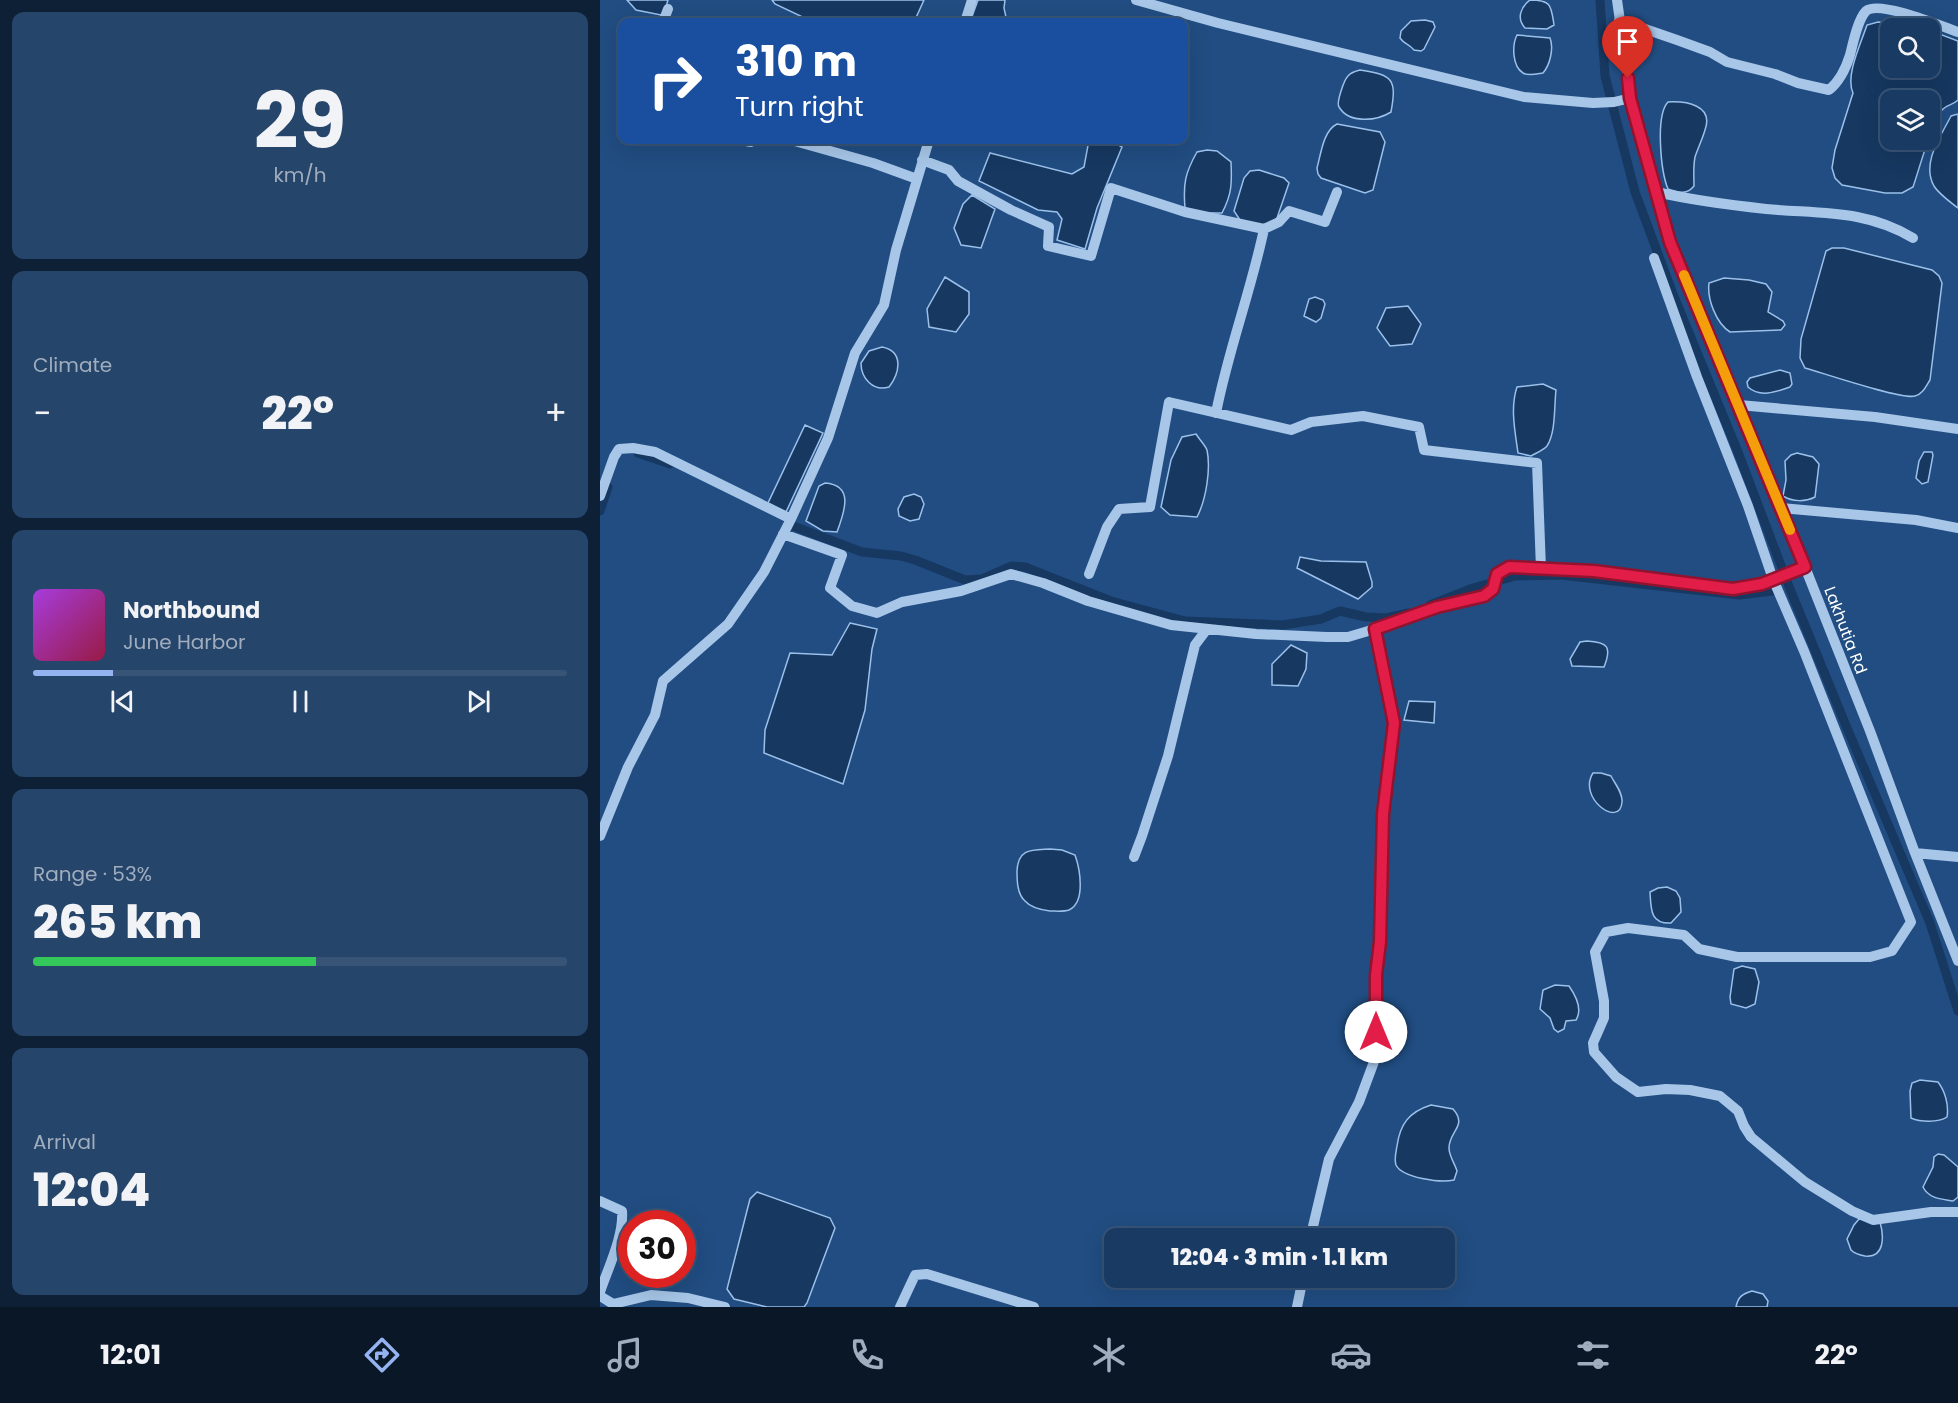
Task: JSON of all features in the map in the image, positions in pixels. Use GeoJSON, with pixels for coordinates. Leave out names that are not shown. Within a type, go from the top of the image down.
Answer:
{"type":"FeatureCollection","features":[{"type":"Feature","properties":{"kind":"street"},"geometry":{"type":"LineString","coordinates":[[966,18],[972,0]]}},
{"type":"Feature","properties":{"kind":"street"},"geometry":{"type":"LineString","coordinates":[[1136,0],[1218,23],[1524,97],[1593,103],[1614,102],[1630,98]]}},
{"type":"Feature","properties":{"kind":"street","name":"Lakhutia Rd"},"geometry":{"type":"LineString","coordinates":[[1617,0],[1630,98],[1670,242],[1805,567],[1958,961]]}},
{"type":"Feature","properties":{"kind":"street"},"geometry":{"type":"LineString","coordinates":[[665,18],[668,9]]}},
{"type":"Feature","properties":{"kind":"street"},"geometry":{"type":"LineString","coordinates":[[1619,20],[1710,52],[1727,62],[1829,90],[1837,83],[1847,64],[1863,14],[1868,9],[1895,9],[1958,32]]}},
{"type":"Feature","properties":{"kind":"street"},"geometry":{"type":"LineString","coordinates":[[804,144],[873,163],[916,179]]}},
{"type":"Feature","properties":{"kind":"street"},"geometry":{"type":"LineString","coordinates":[[600,836],[628,766],[655,715],[663,681],[728,624],[764,572],[791,519],[828,438],[855,353],[884,305],[896,250],[928,144]]}},
{"type":"Feature","properties":{"kind":"street"},"geometry":{"type":"LineString","coordinates":[[922,160],[949,170],[958,181],[1011,210],[1049,227],[1048,246],[1091,256],[1111,188],[1185,212],[1264,229],[1279,222],[1289,211],[1325,222],[1337,192]]}},
{"type":"Feature","properties":{"kind":"street"},"geometry":{"type":"LineString","coordinates":[[1656,192],[1723,204],[1853,216],[1892,226],[1913,238]]}},
{"type":"Feature","properties":{"kind":"street"},"geometry":{"type":"LineString","coordinates":[[1216,413],[1224,372],[1245,296],[1257,264],[1264,229]]}},
{"type":"Feature","properties":{"kind":"street"},"geometry":{"type":"LineString","coordinates":[[1654,258],[1697,377],[1748,506],[1773,579],[1804,651],[1911,922],[1892,951],[1870,957],[1737,957],[1699,949],[1684,935],[1628,928],[1606,932],[1595,952],[1604,1001],[1604,1018],[1593,1043],[1594,1053],[1616,1077],[1638,1092],[1666,1089],[1690,1090],[1720,1096],[1738,1111],[1751,1137],[1805,1182],[1852,1211],[1873,1220],[1931,1212],[1958,1212]]}},
{"type":"Feature","properties":{"kind":"street"},"geometry":{"type":"LineString","coordinates":[[1089,574],[1107,527],[1119,509],[1150,507],[1169,402],[1291,430],[1311,422],[1363,416],[1419,427],[1424,450],[1537,463],[1541,569]]}},
{"type":"Feature","properties":{"kind":"street"},"geometry":{"type":"LineString","coordinates":[[1739,405],[1875,417],[1958,429]]}},
{"type":"Feature","properties":{"kind":"street"},"geometry":{"type":"LineString","coordinates":[[600,496],[619,449],[633,448],[655,452],[791,519]]}},
{"type":"Feature","properties":{"kind":"street"},"geometry":{"type":"LineString","coordinates":[[1780,508],[1916,520],[1958,528]]}},
{"type":"Feature","properties":{"kind":"street"},"geometry":{"type":"LineString","coordinates":[[783,534],[842,555],[830,588],[852,606],[877,613],[902,602],[961,591],[1011,574],[1043,582],[1088,601],[1171,625],[1256,634],[1327,637],[1348,637],[1437,607],[1484,596],[1493,589],[1497,574],[1509,567],[1594,571],[1733,589],[1762,584],[1805,567]]}},
{"type":"Feature","properties":{"kind":"street"},"geometry":{"type":"LineString","coordinates":[[1134,857],[1143,836],[1168,756],[1195,645],[1207,629]]}},
{"type":"Feature","properties":{"kind":"street"},"geometry":{"type":"LineString","coordinates":[[1313,1228],[1329,1159],[1359,1102],[1376,1059],[1376,975],[1380,942],[1383,814],[1394,723],[1375,629]]}},
{"type":"Feature","properties":{"kind":"street"},"geometry":{"type":"LineString","coordinates":[[1915,853],[1958,857]]}},
{"type":"Feature","properties":{"kind":"street"},"geometry":{"type":"LineString","coordinates":[[600,1201],[622,1211],[623,1219],[621,1232],[600,1294],[613,1304],[651,1295],[688,1298],[724,1307]]}},
{"type":"Feature","properties":{"kind":"street"},"geometry":{"type":"LineString","coordinates":[[900,1307],[915,1275],[927,1274],[1034,1307]]}},
{"type":"Feature","properties":{"kind":"street"},"geometry":{"type":"LineString","coordinates":[[1297,1307],[1301,1288]]}},
{"type":"Feature","properties":{"kind":"water"},"geometry":{"type":"Polygon","coordinates":[[[627,0],[668,0],[661,15],[636,10],[627,0]]]}},
{"type":"Feature","properties":{"kind":"water"},"geometry":{"type":"Polygon","coordinates":[[[772,0],[924,0],[916,18],[805,18],[775,4],[772,0]]]}},
{"type":"Feature","properties":{"kind":"water"},"geometry":{"type":"Polygon","coordinates":[[[978,0],[1005,0],[1006,18],[971,18],[978,0]]]}},
{"type":"Feature","properties":{"kind":"water"},"geometry":{"type":"Polygon","coordinates":[[[1530,0],[1543,1],[1549,5],[1554,25],[1547,29],[1525,28],[1520,17],[1524,6],[1530,0]]]}},
{"type":"Feature","properties":{"kind":"water"},"geometry":{"type":"Polygon","coordinates":[[[1411,21],[1433,22],[1435,27],[1424,49],[1414,50],[1400,38],[1401,31],[1411,21]]]}},
{"type":"Feature","properties":{"kind":"water"},"geometry":{"type":"Polygon","coordinates":[[[1880,22],[1880,78],[1940,78],[1940,34],[1958,41],[1958,100],[1945,107],[1940,113],[1940,90],[1880,90],[1880,150],[1925,150],[1913,187],[1902,193],[1885,193],[1842,185],[1835,178],[1832,168],[1835,150],[1853,93],[1852,69],[1867,25],[1880,22]]]}},
{"type":"Feature","properties":{"kind":"water"},"geometry":{"type":"Polygon","coordinates":[[[1517,35],[1550,38],[1551,56],[1543,73],[1527,74],[1519,70],[1514,55],[1517,35]]]}},
{"type":"Feature","properties":{"kind":"water"},"geometry":{"type":"Polygon","coordinates":[[[1360,70],[1380,74],[1390,80],[1393,86],[1391,112],[1364,119],[1349,116],[1339,107],[1339,96],[1346,78],[1360,70]]]}},
{"type":"Feature","properties":{"kind":"water"},"geometry":{"type":"Polygon","coordinates":[[[1668,102],[1683,102],[1697,106],[1706,115],[1705,130],[1694,161],[1694,186],[1685,192],[1668,189],[1665,181],[1660,131],[1664,109],[1668,102]]]}},
{"type":"Feature","properties":{"kind":"water"},"geometry":{"type":"Polygon","coordinates":[[[1958,114],[1958,208],[1934,186],[1930,168],[1934,150],[1940,150],[1940,136],[1951,116],[1958,114]]]}},
{"type":"Feature","properties":{"kind":"water"},"geometry":{"type":"Polygon","coordinates":[[[1337,124],[1380,132],[1385,142],[1373,190],[1365,193],[1321,178],[1318,174],[1317,168],[1323,143],[1332,127],[1337,124]]]}},
{"type":"Feature","properties":{"kind":"water"},"geometry":{"type":"Polygon","coordinates":[[[1088,144],[1117,144],[1122,147],[1097,208],[1085,249],[1057,240],[1062,219],[1057,212],[1038,210],[979,181],[990,153],[1072,174],[1084,167],[1088,144]]]}},
{"type":"Feature","properties":{"kind":"water"},"geometry":{"type":"Polygon","coordinates":[[[1217,151],[1231,162],[1231,188],[1222,213],[1201,213],[1185,208],[1184,192],[1190,166],[1197,152],[1217,151]]]}},
{"type":"Feature","properties":{"kind":"water"},"geometry":{"type":"Polygon","coordinates":[[[1259,170],[1284,178],[1289,183],[1276,221],[1267,226],[1240,220],[1234,211],[1244,178],[1250,171],[1259,170]]]}},
{"type":"Feature","properties":{"kind":"water"},"geometry":{"type":"Polygon","coordinates":[[[972,195],[995,209],[981,248],[961,245],[954,228],[963,204],[972,195]]]}},
{"type":"Feature","properties":{"kind":"water"},"geometry":{"type":"Polygon","coordinates":[[[1832,248],[1844,248],[1932,270],[1939,276],[1942,283],[1930,380],[1920,394],[1907,396],[1895,394],[1805,368],[1800,358],[1801,339],[1826,251],[1832,248]]]}},
{"type":"Feature","properties":{"kind":"water"},"geometry":{"type":"Polygon","coordinates":[[[945,277],[969,292],[969,314],[956,332],[929,327],[927,309],[945,277]]]}},
{"type":"Feature","properties":{"kind":"water"},"geometry":{"type":"Polygon","coordinates":[[[1724,278],[1766,284],[1772,292],[1768,312],[1783,321],[1785,325],[1781,330],[1730,332],[1725,328],[1709,296],[1709,283],[1724,278]]]}},
{"type":"Feature","properties":{"kind":"water"},"geometry":{"type":"Polygon","coordinates":[[[1315,297],[1323,300],[1325,304],[1321,318],[1316,322],[1304,316],[1309,299],[1315,297]]]}},
{"type":"Feature","properties":{"kind":"water"},"geometry":{"type":"Polygon","coordinates":[[[1408,306],[1421,324],[1412,344],[1390,346],[1377,328],[1386,308],[1408,306]]]}},
{"type":"Feature","properties":{"kind":"water"},"geometry":{"type":"Polygon","coordinates":[[[882,347],[894,353],[898,363],[893,381],[889,387],[883,388],[873,386],[866,379],[861,363],[869,351],[882,347]]]}},
{"type":"Feature","properties":{"kind":"water"},"geometry":{"type":"Polygon","coordinates":[[[1780,370],[1790,373],[1792,384],[1790,387],[1763,393],[1748,387],[1747,382],[1750,378],[1780,370]]]}},
{"type":"Feature","properties":{"kind":"water"},"geometry":{"type":"Polygon","coordinates":[[[1543,384],[1556,390],[1550,440],[1546,447],[1531,456],[1518,453],[1513,411],[1517,387],[1543,384]]]}},
{"type":"Feature","properties":{"kind":"water"},"geometry":{"type":"Polygon","coordinates":[[[805,425],[823,433],[786,512],[768,503],[805,425]]]}},
{"type":"Feature","properties":{"kind":"water"},"geometry":{"type":"Polygon","coordinates":[[[1196,434],[1207,450],[1208,458],[1207,484],[1203,502],[1197,517],[1170,515],[1161,507],[1171,460],[1182,437],[1196,434]]]}},
{"type":"Feature","properties":{"kind":"water"},"geometry":{"type":"Polygon","coordinates":[[[1924,452],[1932,452],[1933,455],[1928,482],[1922,484],[1916,478],[1919,461],[1924,452]]]}},
{"type":"Feature","properties":{"kind":"water"},"geometry":{"type":"Polygon","coordinates":[[[1797,453],[1813,457],[1819,464],[1815,497],[1807,500],[1799,501],[1783,496],[1786,480],[1785,461],[1797,453]]]}},
{"type":"Feature","properties":{"kind":"water"},"geometry":{"type":"Polygon","coordinates":[[[825,483],[841,489],[844,494],[844,509],[837,532],[823,531],[806,521],[819,486],[825,483]]]}},
{"type":"Feature","properties":{"kind":"water"},"geometry":{"type":"Polygon","coordinates":[[[914,494],[921,497],[924,504],[919,519],[910,521],[899,516],[898,509],[904,497],[914,494]]]}},
{"type":"Feature","properties":{"kind":"water"},"geometry":{"type":"Polygon","coordinates":[[[1300,557],[1321,561],[1366,562],[1372,587],[1358,599],[1297,568],[1300,557]]]}},
{"type":"Feature","properties":{"kind":"water"},"geometry":{"type":"Polygon","coordinates":[[[850,623],[877,629],[872,649],[865,710],[843,784],[764,753],[765,730],[790,653],[832,655],[850,623]]]}},
{"type":"Feature","properties":{"kind":"water"},"geometry":{"type":"Polygon","coordinates":[[[1580,642],[1604,644],[1608,650],[1604,667],[1572,666],[1570,659],[1580,642]]]}},
{"type":"Feature","properties":{"kind":"water"},"geometry":{"type":"Polygon","coordinates":[[[1291,645],[1307,653],[1306,669],[1298,686],[1272,685],[1272,664],[1291,645]]]}},
{"type":"Feature","properties":{"kind":"water"},"geometry":{"type":"Polygon","coordinates":[[[1409,701],[1435,702],[1434,723],[1404,720],[1409,701]]]}},
{"type":"Feature","properties":{"kind":"water"},"geometry":{"type":"Polygon","coordinates":[[[1593,773],[1611,776],[1621,795],[1620,810],[1608,811],[1595,800],[1590,792],[1593,773]]]}},
{"type":"Feature","properties":{"kind":"water"},"geometry":{"type":"Polygon","coordinates":[[[1062,850],[1075,855],[1079,868],[1080,893],[1078,900],[1069,910],[1050,911],[1037,908],[1025,901],[1019,891],[1017,871],[1020,858],[1027,852],[1062,850]]]}},
{"type":"Feature","properties":{"kind":"water"},"geometry":{"type":"Polygon","coordinates":[[[1667,887],[1676,891],[1680,898],[1681,912],[1671,923],[1664,923],[1655,918],[1651,904],[1650,892],[1667,887]]]}},
{"type":"Feature","properties":{"kind":"water"},"geometry":{"type":"Polygon","coordinates":[[[1742,966],[1755,969],[1759,982],[1755,1004],[1746,1008],[1731,1004],[1730,997],[1734,969],[1742,966]]]}},
{"type":"Feature","properties":{"kind":"water"},"geometry":{"type":"Polygon","coordinates":[[[1555,985],[1569,986],[1579,1007],[1576,1020],[1566,1021],[1564,1029],[1558,1032],[1554,1029],[1550,1018],[1540,1009],[1543,990],[1555,985]]]}},
{"type":"Feature","properties":{"kind":"water"},"geometry":{"type":"Polygon","coordinates":[[[1920,1080],[1938,1082],[1946,1098],[1947,1117],[1929,1121],[1911,1118],[1910,1091],[1912,1083],[1920,1080]]]}},
{"type":"Feature","properties":{"kind":"water"},"geometry":{"type":"Polygon","coordinates":[[[1431,1105],[1453,1109],[1459,1120],[1449,1148],[1457,1171],[1454,1180],[1440,1181],[1414,1176],[1396,1165],[1398,1138],[1403,1125],[1411,1115],[1431,1105]]]}},
{"type":"Feature","properties":{"kind":"water"},"geometry":{"type":"Polygon","coordinates":[[[1938,1154],[1944,1155],[1958,1167],[1958,1197],[1953,1201],[1932,1196],[1923,1187],[1933,1167],[1934,1157],[1938,1154]]]}},
{"type":"Feature","properties":{"kind":"water"},"geometry":{"type":"Polygon","coordinates":[[[757,1192],[830,1218],[835,1228],[804,1307],[767,1307],[734,1299],[727,1289],[750,1199],[757,1192]]]}},
{"type":"Feature","properties":{"kind":"water"},"geometry":{"type":"Polygon","coordinates":[[[1859,1219],[1880,1222],[1882,1245],[1880,1250],[1872,1256],[1863,1256],[1851,1250],[1847,1239],[1859,1219]]]}},
{"type":"Feature","properties":{"kind":"water"},"geometry":{"type":"Polygon","coordinates":[[[1752,1291],[1763,1294],[1768,1301],[1767,1307],[1736,1307],[1741,1296],[1752,1291]]]}},
{"type":"Feature","properties":{"kind":"waterway"},"geometry":{"type":"LineString","coordinates":[[1600,0],[1605,76],[1635,192],[1790,589],[1930,923],[1958,1011]]}},
{"type":"Feature","properties":{"kind":"waterway"},"geometry":{"type":"LineString","coordinates":[[638,453],[670,464]]}},
{"type":"Feature","properties":{"kind":"waterway"},"geometry":{"type":"LineString","coordinates":[[600,511],[608,487]]}},
{"type":"Feature","properties":{"kind":"waterway"},"geometry":{"type":"LineString","coordinates":[[793,526],[862,552],[901,556],[965,580],[982,579],[1012,566],[1025,567],[1111,601],[1185,621],[1283,625],[1321,619],[1340,611],[1366,617],[1386,618],[1409,613]]}},
{"type":"Feature","properties":{"kind":"waterway"},"geometry":{"type":"LineString","coordinates":[[1430,605],[1473,588],[1515,576],[1561,575],[1739,595],[1772,591]]}},
{"type":"Feature","properties":{"kind":"slow traffic"},"geometry":{"type":"LineString","coordinates":[[1684,275],[1790,530]]}},
{"type":"Feature","properties":{"kind":"route"},"geometry":{"type":"LineString","coordinates":[[1376,1032],[1376,975],[1380,942],[1383,814],[1394,723],[1375,629],[1437,607],[1484,596],[1493,589],[1497,574],[1509,567],[1594,571],[1733,589],[1762,584],[1805,567],[1670,242],[1630,98],[1628,78]]}}]}
